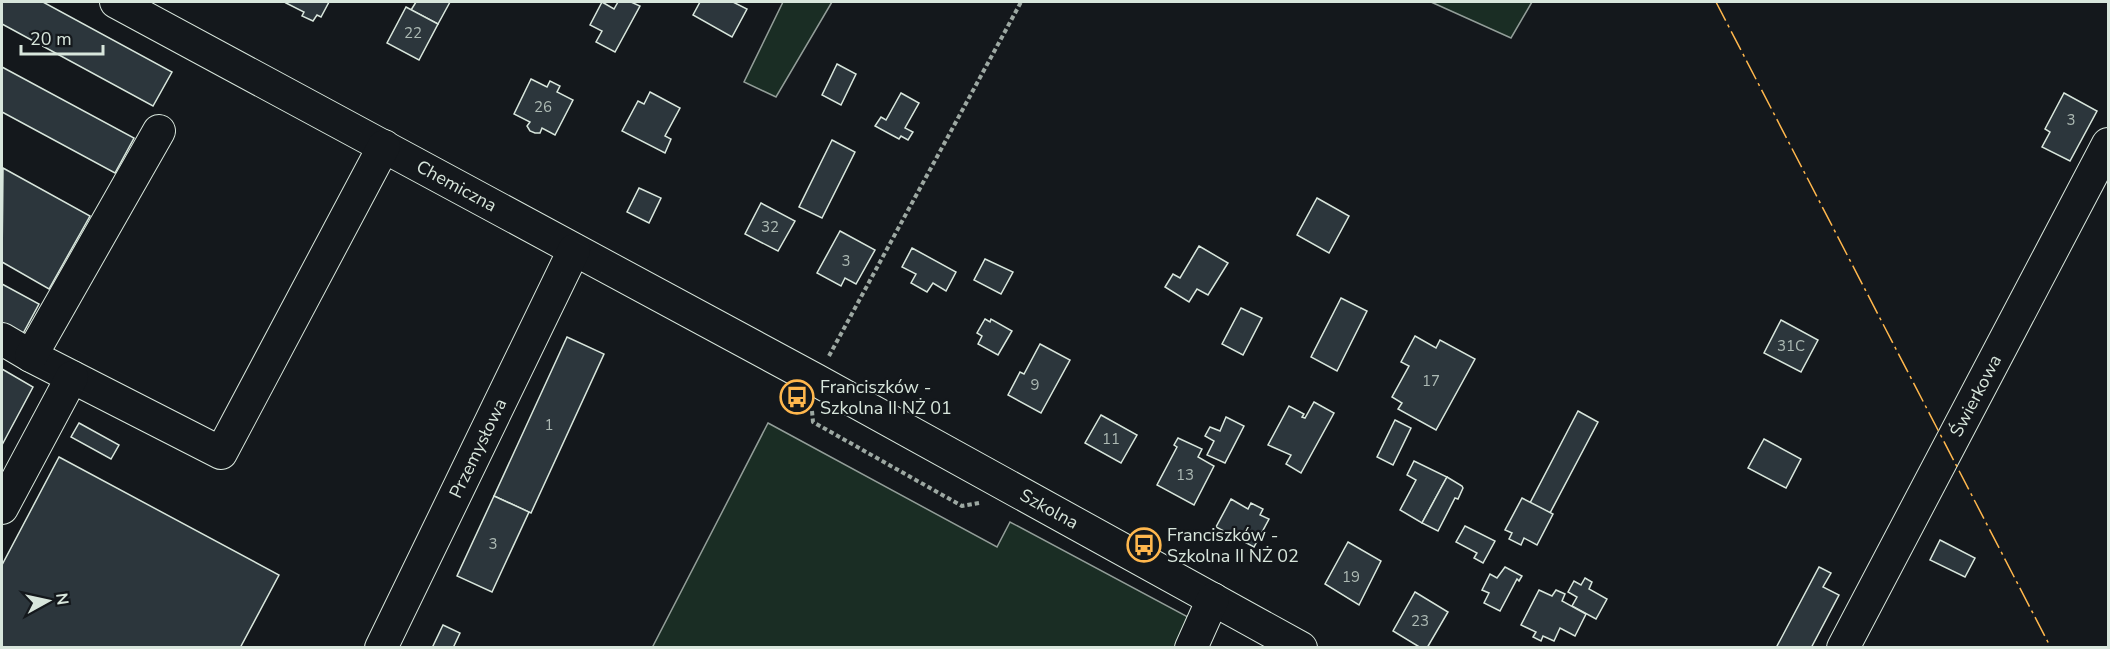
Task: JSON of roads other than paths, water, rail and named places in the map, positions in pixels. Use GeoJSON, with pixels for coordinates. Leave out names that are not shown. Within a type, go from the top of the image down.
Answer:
{"type":"FeatureCollection","features":[{"type":"Feature","properties":{"kind":"street","name":"Chemiczna"},"geometry":{"type":"LineString","coordinates":[[116,2],[807,376]]}},
{"type":"Feature","properties":{"kind":"street"},"geometry":{"type":"LineString","coordinates":[[31,356],[159,131]]}},
{"type":"Feature","properties":{"kind":"street","name":"Świerkowa"},"geometry":{"type":"LineString","coordinates":[[1843,648],[2109,144]]}},
{"type":"Feature","properties":{"kind":"street"},"geometry":{"type":"LineString","coordinates":[[2,339],[221,453],[384,146]]}},
{"type":"Feature","properties":{"kind":"street","name":"Przemysłowa"},"geometry":{"type":"LineString","coordinates":[[381,648],[574,250]]}},
{"type":"Feature","properties":{"kind":"street","name":"Szkolna"},"geometry":{"type":"LineString","coordinates":[[807,376],[1300,648]]}},
{"type":"Feature","properties":{"kind":"street"},"geometry":{"type":"LineString","coordinates":[[2,508],[72,377]]}},
{"type":"Feature","properties":{"kind":"street"},"geometry":{"type":"LineString","coordinates":[[1191,648],[1213,599]]}},
{"type":"Feature","properties":{"kind":"place","name":"Franciszków - Szkolna II NŻ 01"},"geometry":{"type":"Point","coordinates":[797,397]}},
{"type":"Feature","properties":{"kind":"place","name":"Franciszków - Szkolna II NŻ 02"},"geometry":{"type":"Point","coordinates":[1144,545]}}]}
